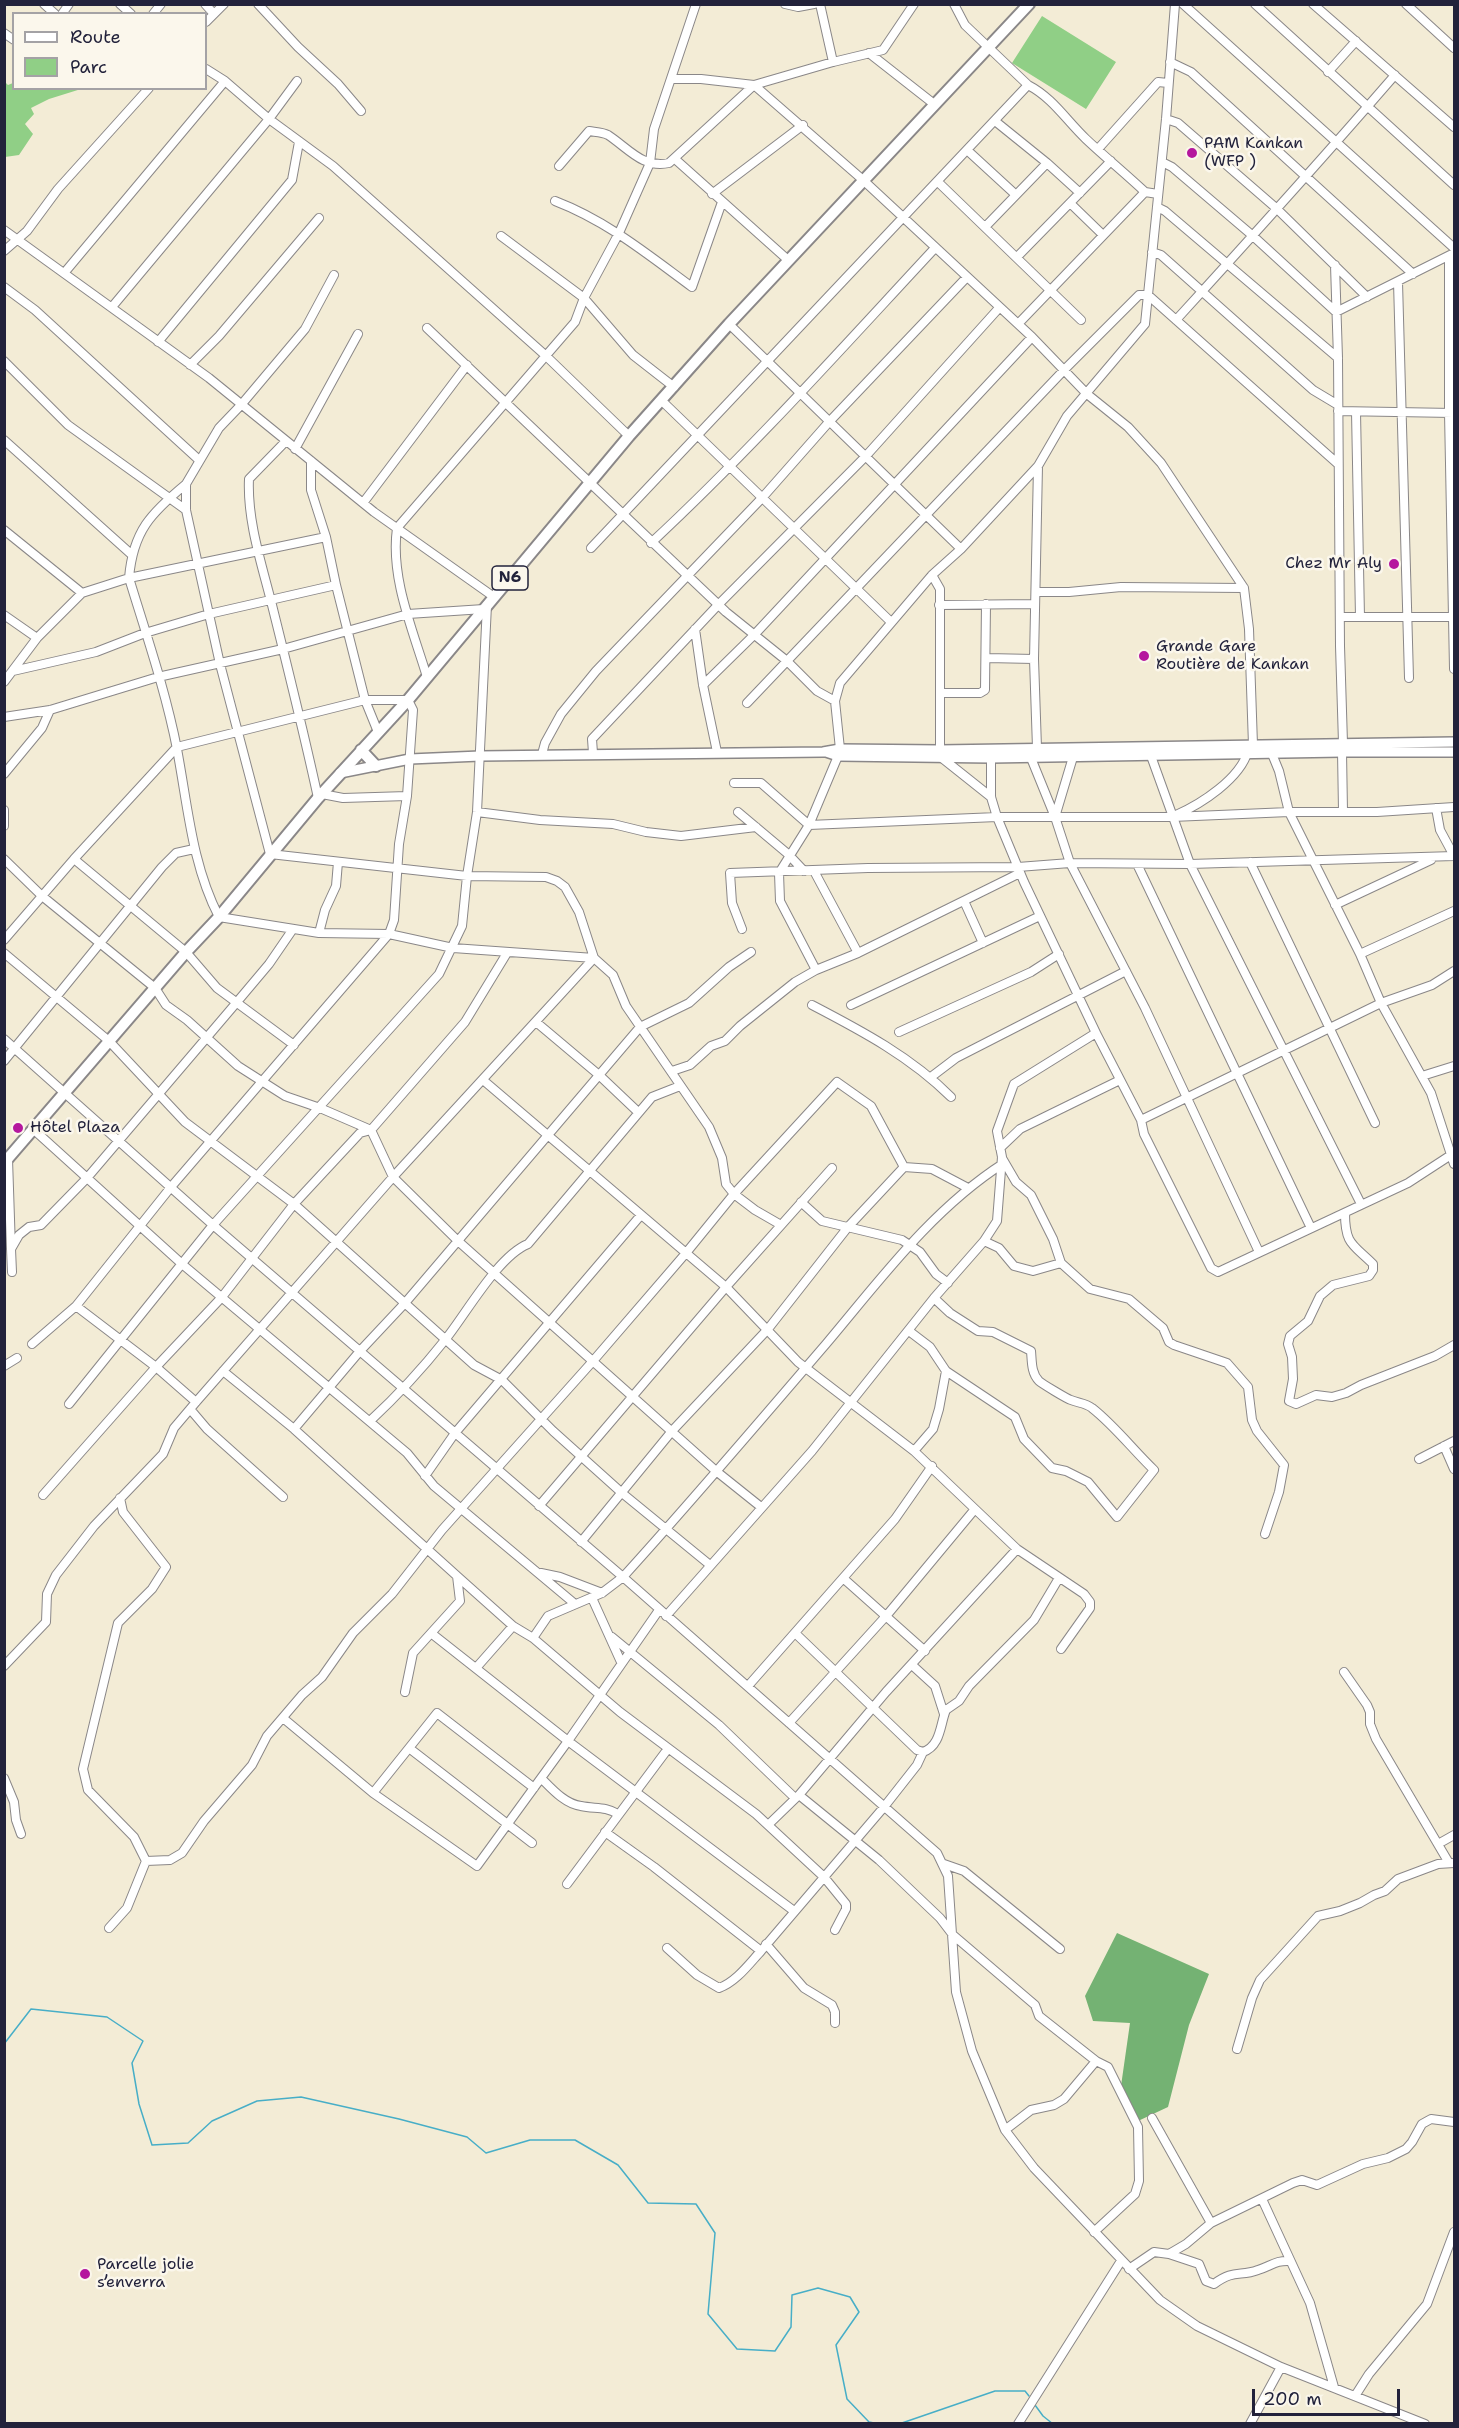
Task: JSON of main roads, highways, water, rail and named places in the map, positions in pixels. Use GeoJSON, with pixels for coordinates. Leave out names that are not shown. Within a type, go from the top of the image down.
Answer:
{"type":"FeatureCollection","features":[{"type":"Feature","properties":{"kind":"highway","name":"N6"},"geometry":{"type":"LineString","coordinates":[[6,1159],[219,917],[340,773],[408,700],[629,436],[788,260],[1029,4]]}},
{"type":"Feature","properties":{"kind":"highway"},"geometry":{"type":"LineString","coordinates":[[361,750],[376,766]]}},
{"type":"Feature","properties":{"kind":"main road"},"geometry":{"type":"LineString","coordinates":[[941,754],[1037,748],[1270,750],[1455,742]]}},
{"type":"Feature","properties":{"kind":"main road"},"geometry":{"type":"LineString","coordinates":[[1342,747],[1455,752]]}},
{"type":"Feature","properties":{"kind":"main road"},"geometry":{"type":"LineString","coordinates":[[340,773],[410,759],[542,754],[839,752],[1031,758],[1152,756],[1250,749]]}},
{"type":"Feature","properties":{"kind":"waterway"},"geometry":{"type":"LineString","coordinates":[[4,2044],[31,2009],[107,2017],[143,2041],[132,2063],[139,2104],[152,2145],[188,2143],[212,2121],[257,2101],[301,2097],[467,2137],[486,2153],[530,2140],[575,2140],[618,2165],[648,2203],[696,2204],[715,2233],[708,2314],[737,2349],[775,2351],[791,2327],[792,2295],[818,2288],[850,2297],[859,2312],[836,2345],[847,2399],[869,2422],[879,2424]]}},
{"type":"Feature","properties":{"kind":"waterway"},"geometry":{"type":"LineString","coordinates":[[899,2424],[995,2391],[1025,2391],[1029,2396]]}},
{"type":"Feature","properties":{"kind":"waterway"},"geometry":{"type":"LineString","coordinates":[[1035,2405],[1053,2424]]}},
{"type":"Feature","properties":{"kind":"place","name":"PAM Kankan (WFP )"},"geometry":{"type":"Point","coordinates":[1192,153]}},
{"type":"Feature","properties":{"kind":"place","name":"Chez Mr Aly"},"geometry":{"type":"Point","coordinates":[1394,564]}},
{"type":"Feature","properties":{"kind":"place","name":"Grande Gare Routière de Kankan"},"geometry":{"type":"Point","coordinates":[1144,656]}},
{"type":"Feature","properties":{"kind":"place","name":"Hôtel Plaza"},"geometry":{"type":"Point","coordinates":[18,1128]}},
{"type":"Feature","properties":{"kind":"place","name":"Parcelle jolie s’enverra"},"geometry":{"type":"Point","coordinates":[85,2274]}}]}
